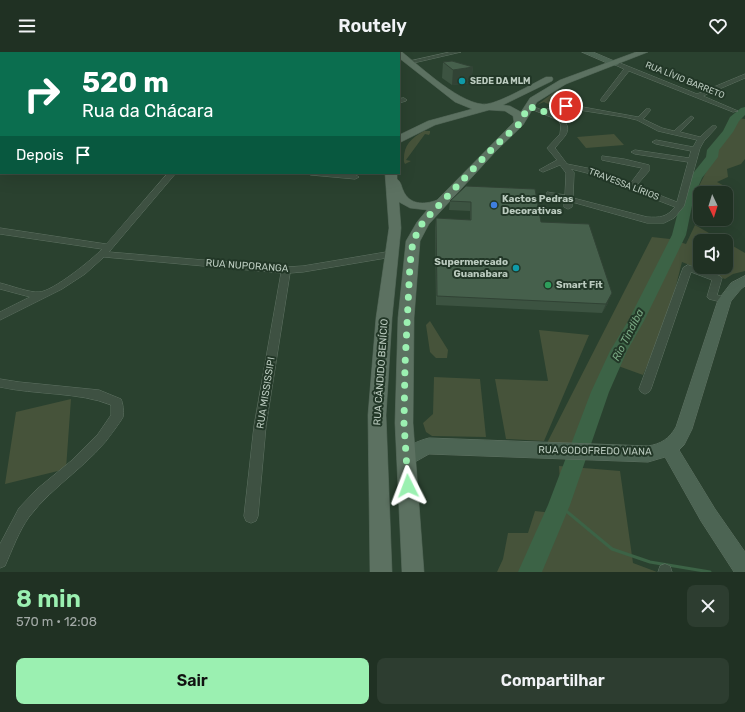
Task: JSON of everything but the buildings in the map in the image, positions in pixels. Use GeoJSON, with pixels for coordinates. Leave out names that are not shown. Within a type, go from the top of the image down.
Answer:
{"type":"FeatureCollection","features":[{"type":"Feature","properties":{"kind":"main road","name":"RUA LÍVIO BARRETO"},"geometry":{"type":"LineString","coordinates":[[586,52],[615,63]]}},
{"type":"Feature","properties":{"kind":"main road"},"geometry":{"type":"LineString","coordinates":[[400,139],[413,130],[491,106],[550,78],[624,52]]}},
{"type":"Feature","properties":{"kind":"main road"},"geometry":{"type":"LineString","coordinates":[[413,572],[405,432],[406,318],[413,241],[420,226],[492,149],[519,124],[529,106],[539,96],[553,87],[644,52]]}},
{"type":"Feature","properties":{"kind":"main road"},"geometry":{"type":"LineString","coordinates":[[400,55],[458,100],[472,106],[507,108],[516,112],[519,124]]}},
{"type":"Feature","properties":{"kind":"main road"},"geometry":{"type":"LineString","coordinates":[[449,118],[461,110],[458,100]]}},
{"type":"Feature","properties":{"kind":"main road"},"geometry":{"type":"LineString","coordinates":[[391,174],[401,198],[409,204],[428,207],[440,203]]}},
{"type":"Feature","properties":{"kind":"main road","name":"RUA CÂNDIDO BENÍCIO"},"geometry":{"type":"LineString","coordinates":[[381,572],[377,415],[384,318],[395,228],[391,174]]}},
{"type":"Feature","properties":{"kind":"main road"},"geometry":{"type":"LineString","coordinates":[[743,568],[708,515],[669,448],[678,440],[688,418],[725,300],[736,286],[745,280]]}},
{"type":"Feature","properties":{"kind":"main road","name":"RUA GODOFREDO VIANA"},"geometry":{"type":"LineString","coordinates":[[405,432],[429,446]]}},
{"type":"Feature","properties":{"kind":"main road","name":"RUA GODOFREDO VIANA"},"geometry":{"type":"LineString","coordinates":[[406,459],[421,448],[429,446],[648,454],[669,448]]}},
{"type":"Feature","properties":{"kind":"street"},"geometry":{"type":"LineString","coordinates":[[409,62],[458,52]]}},
{"type":"Feature","properties":{"kind":"street","name":"RUA LÍVIO BARRETO"},"geometry":{"type":"LineString","coordinates":[[615,63],[735,111]]}},
{"type":"Feature","properties":{"kind":"street"},"geometry":{"type":"LineString","coordinates":[[603,100],[628,68]]}},
{"type":"Feature","properties":{"kind":"street"},"geometry":{"type":"LineString","coordinates":[[697,96],[745,76]]}},
{"type":"Feature","properties":{"kind":"street"},"geometry":{"type":"LineString","coordinates":[[529,106],[560,119],[564,125],[564,134],[551,148],[564,164],[571,177],[568,203]]}},
{"type":"Feature","properties":{"kind":"street"},"geometry":{"type":"LineString","coordinates":[[542,112],[566,106],[615,113],[639,119],[654,128],[701,139]]}},
{"type":"Feature","properties":{"kind":"street"},"geometry":{"type":"LineString","coordinates":[[615,113],[618,106]]}},
{"type":"Feature","properties":{"kind":"street"},"geometry":{"type":"LineString","coordinates":[[639,119],[648,110]]}},
{"type":"Feature","properties":{"kind":"street"},"geometry":{"type":"LineString","coordinates":[[675,134],[690,118]]}},
{"type":"Feature","properties":{"kind":"street"},"geometry":{"type":"LineString","coordinates":[[550,194],[568,203],[652,221],[662,221],[680,206],[695,149],[701,139],[714,127]]}},
{"type":"Feature","properties":{"kind":"street"},"geometry":{"type":"LineString","coordinates":[[656,142],[695,149]]}},
{"type":"Feature","properties":{"kind":"street"},"geometry":{"type":"LineString","coordinates":[[635,152],[693,161]]}},
{"type":"Feature","properties":{"kind":"street"},"geometry":{"type":"LineString","coordinates":[[605,158],[646,167],[645,171],[631,187]]}},
{"type":"Feature","properties":{"kind":"street"},"geometry":{"type":"LineString","coordinates":[[543,170],[564,164]]}},
{"type":"Feature","properties":{"kind":"street","name":"TRAVESSA LÍRIOS"},"geometry":{"type":"LineString","coordinates":[[564,164],[589,171],[680,206]]}},
{"type":"Feature","properties":{"kind":"street"},"geometry":{"type":"LineString","coordinates":[[0,316],[71,279],[105,250],[171,174]]}},
{"type":"Feature","properties":{"kind":"street"},"geometry":{"type":"LineString","coordinates":[[322,174],[355,177]]}},
{"type":"Feature","properties":{"kind":"street","name":"RUA NUPORANGA"},"geometry":{"type":"LineString","coordinates":[[0,231],[105,250],[286,270],[317,267],[392,254]]}},
{"type":"Feature","properties":{"kind":"street"},"geometry":{"type":"LineString","coordinates":[[645,389],[688,268],[716,278],[712,296],[725,300]]}},
{"type":"Feature","properties":{"kind":"street","name":"RUA MISSISSIPI"},"geometry":{"type":"LineString","coordinates":[[251,516],[260,426],[286,270]]}},
{"type":"Feature","properties":{"kind":"street"},"geometry":{"type":"LineString","coordinates":[[0,286],[40,296]]}},
{"type":"Feature","properties":{"kind":"street"},"geometry":{"type":"LineString","coordinates":[[0,383],[19,387],[99,395],[117,402],[117,416],[102,438],[75,465],[42,493],[24,513],[8,542],[0,561]]}},
{"type":"Feature","properties":{"kind":"green space"},"geometry":{"type":"Polygon","coordinates":[[[557,90],[575,98],[563,103],[548,104],[544,102],[537,105],[557,90]]]}},
{"type":"Feature","properties":{"kind":"green space"},"geometry":{"type":"Polygon","coordinates":[[[739,118],[745,119],[745,159],[741,164],[727,169],[728,177],[717,182],[724,186],[699,186],[721,142],[731,132],[736,120],[739,118]]]}},
{"type":"Feature","properties":{"kind":"green space"},"geometry":{"type":"Polygon","coordinates":[[[424,131],[430,131],[429,135],[425,134],[406,160],[411,161],[405,164],[404,156],[406,147],[411,140],[424,131]]]}},
{"type":"Feature","properties":{"kind":"green space"},"geometry":{"type":"Polygon","coordinates":[[[614,134],[624,145],[586,148],[577,137],[614,134]]]}},
{"type":"Feature","properties":{"kind":"green space"},"geometry":{"type":"Polygon","coordinates":[[[695,226],[711,234],[693,234],[693,266],[682,262],[668,317],[643,375],[610,363],[574,444],[547,443],[652,237],[670,239],[686,244],[695,226]]]}},
{"type":"Feature","properties":{"kind":"green space"},"geometry":{"type":"Polygon","coordinates":[[[733,246],[745,253],[745,271],[733,274],[733,246]]]}},
{"type":"Feature","properties":{"kind":"green space"},"geometry":{"type":"Polygon","coordinates":[[[712,274],[733,274],[725,279],[712,274]]]}},
{"type":"Feature","properties":{"kind":"green space"},"geometry":{"type":"Polygon","coordinates":[[[430,321],[448,350],[447,358],[436,358],[430,352],[426,325],[430,321]]]}},
{"type":"Feature","properties":{"kind":"green space"},"geometry":{"type":"Polygon","coordinates":[[[539,330],[589,335],[544,441],[506,439],[495,379],[548,381],[539,330]]]}},
{"type":"Feature","properties":{"kind":"green space"},"geometry":{"type":"Polygon","coordinates":[[[434,377],[480,379],[486,437],[432,436],[426,432],[423,423],[433,414],[434,377]]]}},
{"type":"Feature","properties":{"kind":"green space"},"geometry":{"type":"Polygon","coordinates":[[[71,399],[66,469],[5,484],[16,412],[71,399]]]}},
{"type":"Feature","properties":{"kind":"green space"},"geometry":{"type":"Polygon","coordinates":[[[559,466],[620,471],[633,563],[657,572],[497,572],[503,559],[508,533],[528,533],[535,511],[562,514],[559,466]]]}},
{"type":"Feature","properties":{"kind":"waterway","name":"Rio Tindiba"},"geometry":{"type":"LineString","coordinates":[[530,572],[544,543],[559,505],[600,392],[619,351],[636,321],[679,235],[688,196],[696,177],[712,157],[713,150],[728,132],[734,119],[745,110]]}},
{"type":"Feature","properties":{"kind":"waterway"},"geometry":{"type":"LineString","coordinates":[[559,505],[612,549],[650,562],[710,572]]}},
{"type":"Feature","properties":{"kind":"place","name":"SEDE DA MLM"},"geometry":{"type":"Point","coordinates":[462,81]}},
{"type":"Feature","properties":{"kind":"place","name":"Kactos Pedras Decorativas"},"geometry":{"type":"Point","coordinates":[494,205]}},
{"type":"Feature","properties":{"kind":"place","name":"Supermercado Guanabara"},"geometry":{"type":"Point","coordinates":[516,268]}},
{"type":"Feature","properties":{"kind":"place","name":"Smart Fit"},"geometry":{"type":"Point","coordinates":[548,285]}},
{"type":"Feature","properties":{"kind":"route"},"geometry":{"type":"LineString","coordinates":[[408,486],[404,423],[405,365],[406,318],[413,241],[423,222],[492,149],[519,124],[529,106],[542,112],[560,106],[566,106]]}}]}
